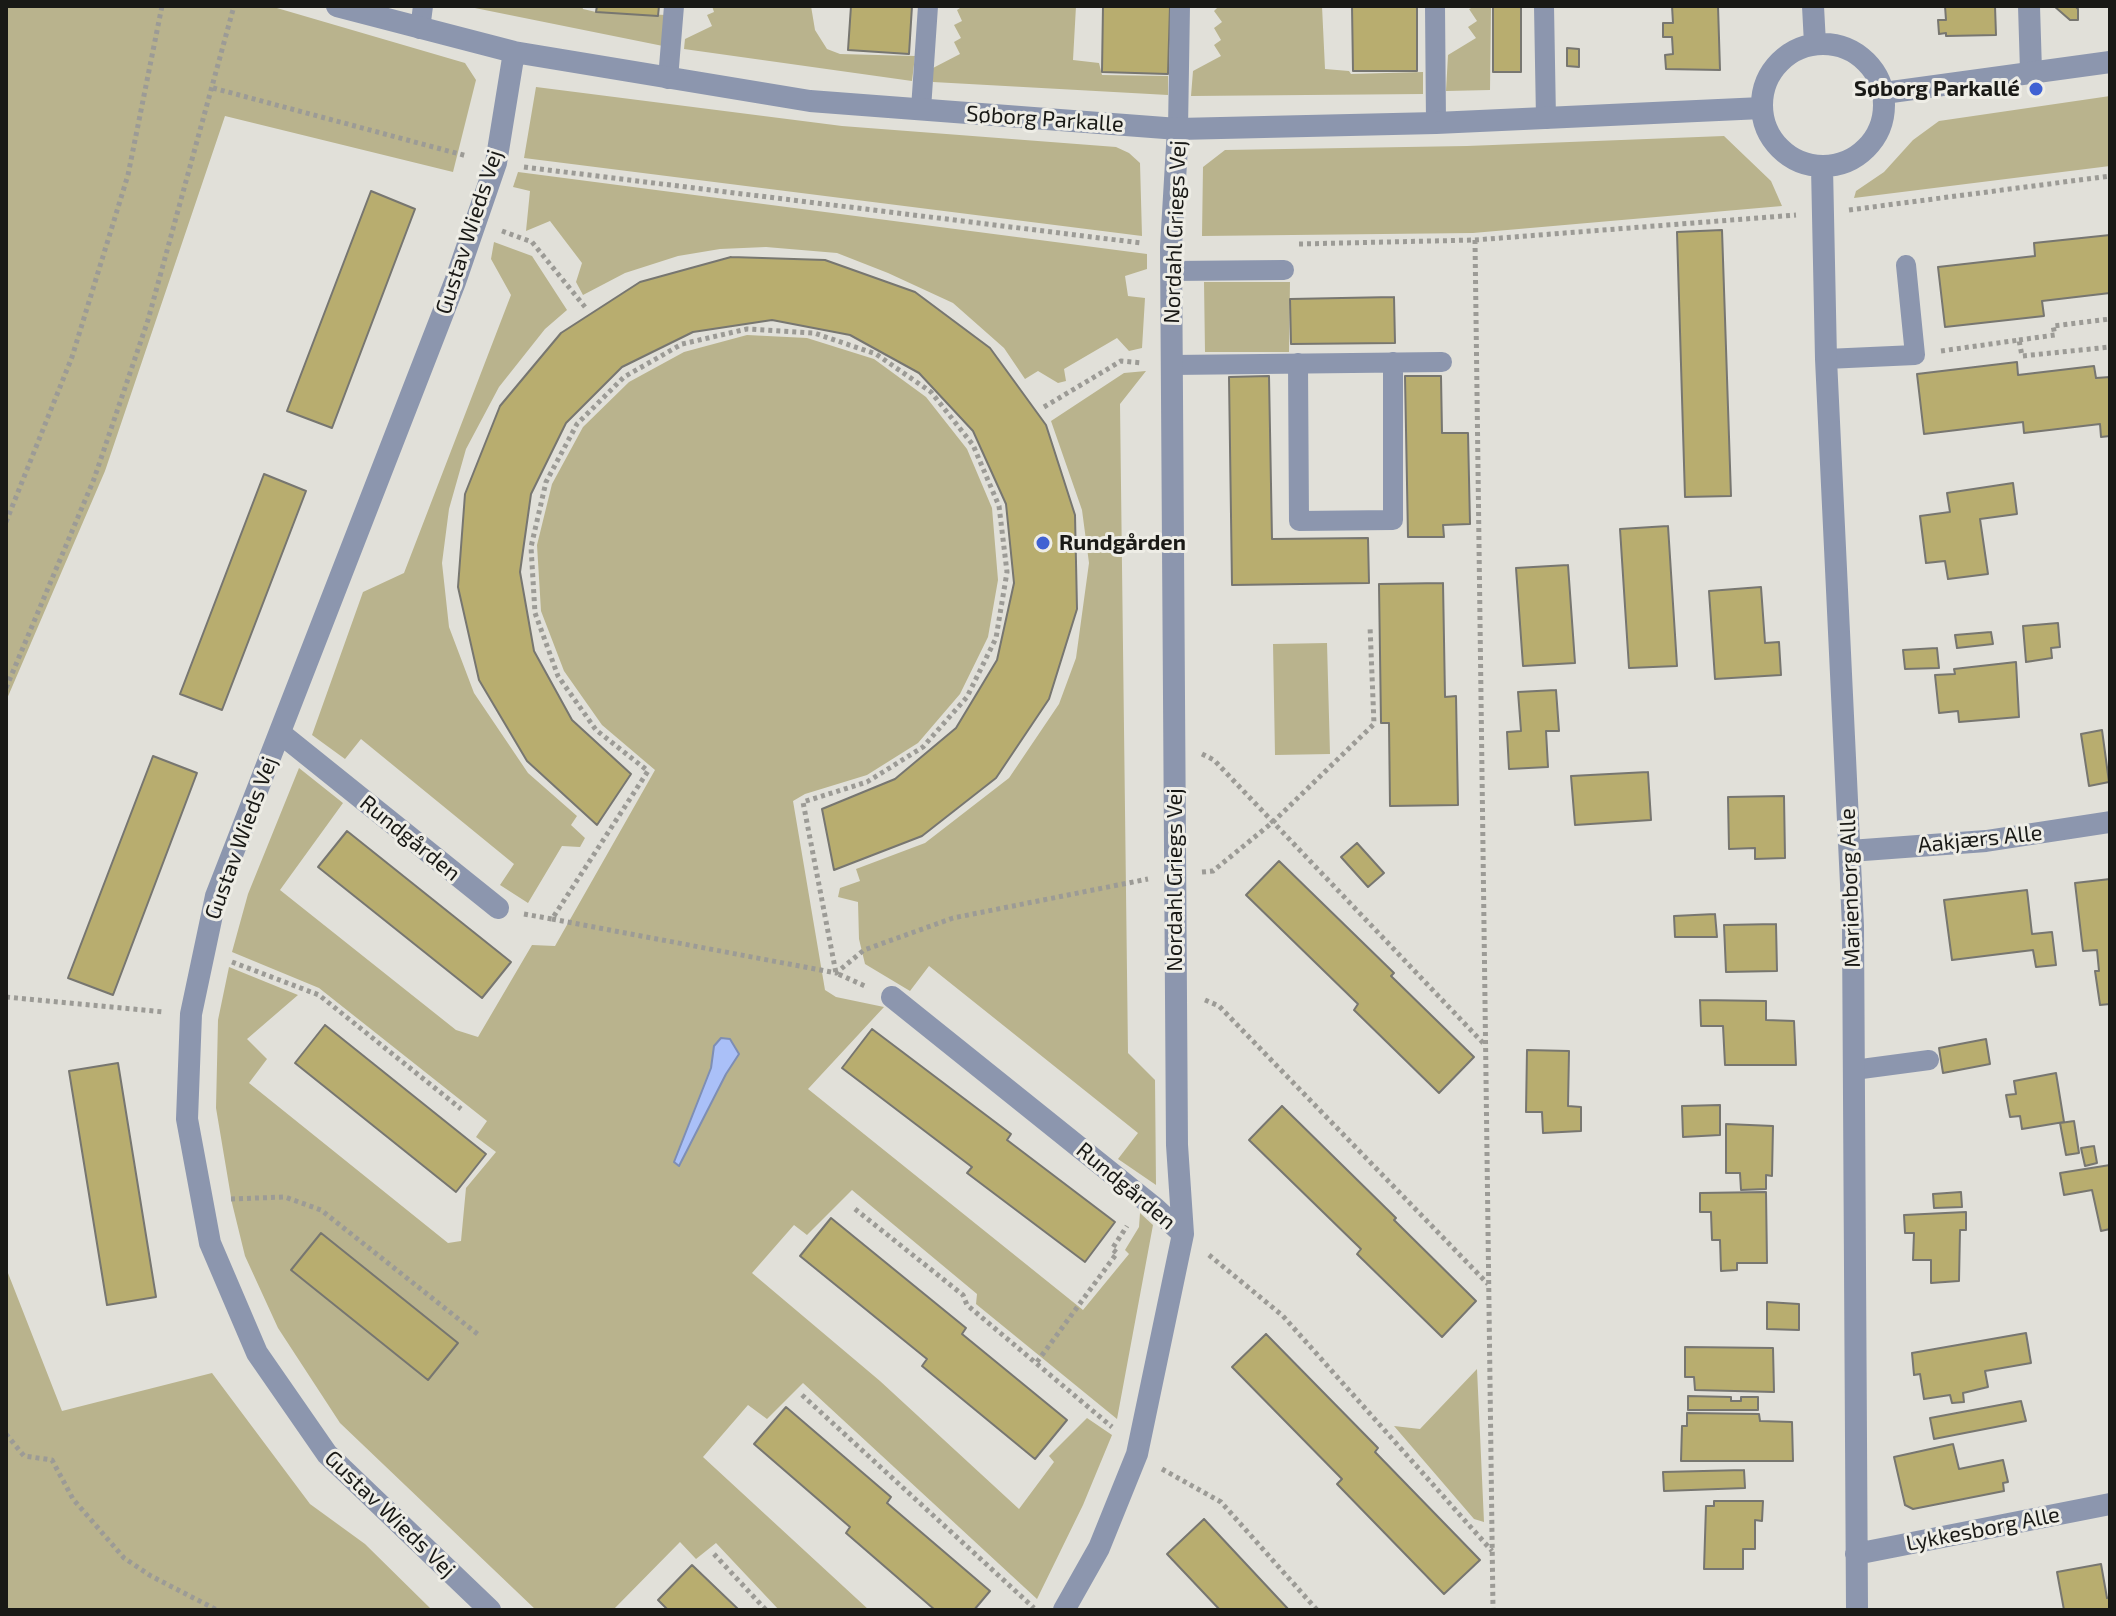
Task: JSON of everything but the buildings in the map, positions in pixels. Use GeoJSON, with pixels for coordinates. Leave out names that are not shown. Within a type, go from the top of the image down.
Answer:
{"type":"FeatureCollection","features":[{"type":"Feature","properties":{"kind":"street","name":"Søborg Parkalle"},"geometry":{"type":"LineString","coordinates":[[337,6],[514,52],[810,101],[1178,129],[1436,123],[1762,108]]}},
{"type":"Feature","properties":{"kind":"street"},"geometry":{"type":"LineString","coordinates":[[1813,6],[1815,44]]}},
{"type":"Feature","properties":{"kind":"street"},"geometry":{"type":"LineString","coordinates":[[2029,6],[2031,71]]}},
{"type":"Feature","properties":{"kind":"street"},"geometry":{"type":"LineString","coordinates":[[1815,44],[1837,45],[1859,55],[1875,72],[1884,93],[1883,120],[1871,145],[1849,162],[1822,167],[1799,162],[1780,149],[1767,131],[1762,108],[1765,86],[1776,66],[1793,52],[1815,44]]}},
{"type":"Feature","properties":{"kind":"street","name":"Gustav Wieds Vej"},"geometry":{"type":"LineString","coordinates":[[490,1610],[327,1454],[257,1353],[210,1243],[187,1119],[191,1014],[216,896],[455,282],[496,163],[514,52]]}},
{"type":"Feature","properties":{"kind":"street"},"geometry":{"type":"LineString","coordinates":[[1884,93],[2110,62]]}},
{"type":"Feature","properties":{"kind":"street","name":"Nordahl Griegs Vej"},"geometry":{"type":"LineString","coordinates":[[1064,1610],[1099,1548],[1137,1454],[1183,1234],[1177,1145],[1171,271],[1178,129]]}},
{"type":"Feature","properties":{"kind":"street","name":"Marienborg Alle"},"geometry":{"type":"LineString","coordinates":[[1822,167],[1826,359],[1850,851],[1857,1610]]}},
{"type":"Feature","properties":{"kind":"street","name":"Rundgården"},"geometry":{"type":"LineString","coordinates":[[280,733],[498,908]]}},
{"type":"Feature","properties":{"kind":"street","name":"Aakjærs Alle"},"geometry":{"type":"LineString","coordinates":[[1850,851],[1986,841],[2110,822]]}},
{"type":"Feature","properties":{"kind":"street","name":"Rundgården"},"geometry":{"type":"LineString","coordinates":[[892,997],[1183,1234]]}},
{"type":"Feature","properties":{"kind":"street","name":"Lykkesborg Alle"},"geometry":{"type":"LineString","coordinates":[[1856,1554],[2110,1504]]}},
{"type":"Feature","properties":{"kind":"lane"},"geometry":{"type":"LineString","coordinates":[[420,29],[423,6]]}},
{"type":"Feature","properties":{"kind":"lane"},"geometry":{"type":"LineString","coordinates":[[668,79],[674,6]]}},
{"type":"Feature","properties":{"kind":"lane"},"geometry":{"type":"LineString","coordinates":[[921,109],[928,6]]}},
{"type":"Feature","properties":{"kind":"lane"},"geometry":{"type":"LineString","coordinates":[[1178,129],[1180,6]]}},
{"type":"Feature","properties":{"kind":"lane"},"geometry":{"type":"LineString","coordinates":[[1435,6],[1436,123]]}},
{"type":"Feature","properties":{"kind":"lane"},"geometry":{"type":"LineString","coordinates":[[1544,6],[1546,119]]}},
{"type":"Feature","properties":{"kind":"lane"},"geometry":{"type":"LineString","coordinates":[[1826,359],[1915,355],[1906,265]]}},
{"type":"Feature","properties":{"kind":"lane"},"geometry":{"type":"LineString","coordinates":[[1171,271],[1284,270]]}},
{"type":"Feature","properties":{"kind":"lane"},"geometry":{"type":"LineString","coordinates":[[1298,363],[1299,521],[1393,520],[1393,362]]}},
{"type":"Feature","properties":{"kind":"lane"},"geometry":{"type":"LineString","coordinates":[[1172,365],[1442,362]]}},
{"type":"Feature","properties":{"kind":"lane"},"geometry":{"type":"LineString","coordinates":[[1854,1070],[1929,1060]]}},
{"type":"Feature","properties":{"kind":"path"},"geometry":{"type":"LineString","coordinates":[[6,522],[72,357],[128,175],[162,6]]}},
{"type":"Feature","properties":{"kind":"path"},"geometry":{"type":"LineString","coordinates":[[6,688],[94,479],[148,320],[234,6]]}},
{"type":"Feature","properties":{"kind":"path"},"geometry":{"type":"LineString","coordinates":[[213,88],[496,163],[1171,247]]}},
{"type":"Feature","properties":{"kind":"path"},"geometry":{"type":"LineString","coordinates":[[1299,244],[1475,240],[1822,213],[2110,176]]}},
{"type":"Feature","properties":{"kind":"path"},"geometry":{"type":"LineString","coordinates":[[476,221],[532,242],[585,307]]}},
{"type":"Feature","properties":{"kind":"path"},"geometry":{"type":"LineString","coordinates":[[1475,240],[1493,1610]]}},
{"type":"Feature","properties":{"kind":"path"},"geometry":{"type":"LineString","coordinates":[[1915,355],[2055,335],[2053,326],[2110,319]]}},
{"type":"Feature","properties":{"kind":"path"},"geometry":{"type":"LineString","coordinates":[[552,919],[648,771],[596,730],[558,676],[535,613],[531,547],[546,482],[577,424],[624,377],[682,344],[747,329],[814,333],[876,354],[931,392],[973,445],[999,506],[1007,572],[996,638],[967,697],[923,747],[867,782],[803,802],[836,973]]}},
{"type":"Feature","properties":{"kind":"path"},"geometry":{"type":"LineString","coordinates":[[2019,340],[2022,356],[2110,347]]}},
{"type":"Feature","properties":{"kind":"path"},"geometry":{"type":"LineString","coordinates":[[1044,407],[1121,361],[1172,365]]}},
{"type":"Feature","properties":{"kind":"path"},"geometry":{"type":"LineString","coordinates":[[836,973],[864,950],[953,918],[1175,873],[1213,871],[1273,822],[1374,724],[1370,626]]}},
{"type":"Feature","properties":{"kind":"path"},"geometry":{"type":"LineString","coordinates":[[1174,741],[1214,760],[1486,1045]]}},
{"type":"Feature","properties":{"kind":"path"},"geometry":{"type":"LineString","coordinates":[[498,908],[836,973],[892,997]]}},
{"type":"Feature","properties":{"kind":"path"},"geometry":{"type":"LineString","coordinates":[[204,951],[319,995],[461,1109]]}},
{"type":"Feature","properties":{"kind":"path"},"geometry":{"type":"LineString","coordinates":[[1176,987],[1219,1006],[1489,1285]]}},
{"type":"Feature","properties":{"kind":"path"},"geometry":{"type":"LineString","coordinates":[[6,997],[191,1014]]}},
{"type":"Feature","properties":{"kind":"path"},"geometry":{"type":"LineString","coordinates":[[202,1200],[285,1197],[321,1210],[480,1336]]}},
{"type":"Feature","properties":{"kind":"path"},"geometry":{"type":"LineString","coordinates":[[1037,1362],[1117,1253],[1112,1249],[1128,1226],[1121,1221],[1141,1197]]}},
{"type":"Feature","properties":{"kind":"path"},"geometry":{"type":"LineString","coordinates":[[855,1209],[963,1295],[967,1305],[1111,1426],[1137,1454],[1221,1502],[1317,1610]]}},
{"type":"Feature","properties":{"kind":"path"},"geometry":{"type":"LineString","coordinates":[[1183,1234],[1283,1316],[1493,1551]]}},
{"type":"Feature","properties":{"kind":"path"},"geometry":{"type":"LineString","coordinates":[[802,1395],[1035,1610]]}},
{"type":"Feature","properties":{"kind":"path"},"geometry":{"type":"LineString","coordinates":[[6,1434],[24,1456],[52,1460],[73,1499],[124,1558],[151,1576],[217,1610]]}},
{"type":"Feature","properties":{"kind":"path"},"geometry":{"type":"LineString","coordinates":[[714,1554],[766,1610]]}},
{"type":"Feature","properties":{"kind":"shaded area"},"geometry":{"type":"Polygon","coordinates":[[[6,6],[270,6],[465,63],[476,80],[453,172],[225,116],[105,471],[6,701],[6,6]]]}},
{"type":"Feature","properties":{"kind":"shaded area"},"geometry":{"type":"Polygon","coordinates":[[[465,6],[582,6],[596,12],[666,15],[663,46],[465,6]]]}},
{"type":"Feature","properties":{"kind":"shaded area"},"geometry":{"type":"Polygon","coordinates":[[[712,6],[811,6],[815,30],[827,49],[840,54],[915,56],[912,81],[684,49],[685,39],[712,26],[707,15],[714,12],[712,6]]]}},
{"type":"Feature","properties":{"kind":"shaded area"},"geometry":{"type":"Polygon","coordinates":[[[963,6],[1076,6],[1073,60],[1099,63],[1102,75],[1168,76],[1168,95],[933,82],[933,68],[960,54],[954,42],[961,38],[954,25],[962,21],[957,10],[963,6]]]}},
{"type":"Feature","properties":{"kind":"shaded area"},"geometry":{"type":"Polygon","coordinates":[[[1219,6],[1322,6],[1325,69],[1349,71],[1351,74],[1423,72],[1423,94],[1191,96],[1193,71],[1221,56],[1214,45],[1221,40],[1214,28],[1222,22],[1214,11],[1219,6]]]}},
{"type":"Feature","properties":{"kind":"shaded area"},"geometry":{"type":"Polygon","coordinates":[[[1491,6],[1490,90],[1446,91],[1448,55],[1476,38],[1468,27],[1477,21],[1469,9],[1491,6]]]}},
{"type":"Feature","properties":{"kind":"shaded area"},"geometry":{"type":"Polygon","coordinates":[[[536,87],[842,126],[1116,147],[1140,163],[1142,236],[524,158],[536,87]]]}},
{"type":"Feature","properties":{"kind":"shaded area"},"geometry":{"type":"Polygon","coordinates":[[[2110,96],[2110,166],[1854,198],[1856,191],[1884,172],[1913,140],[1939,121],[2110,96]]]}},
{"type":"Feature","properties":{"kind":"shaded area"},"geometry":{"type":"Polygon","coordinates":[[[1724,136],[1771,181],[1782,206],[1473,233],[1202,236],[1203,167],[1225,150],[1467,146],[1724,136]]]}},
{"type":"Feature","properties":{"kind":"shaded area"},"geometry":{"type":"Polygon","coordinates":[[[518,172],[1147,254],[1147,269],[1125,276],[1128,296],[1145,298],[1142,348],[1129,351],[1117,338],[1064,369],[1066,381],[1058,383],[1038,371],[1025,379],[1004,348],[953,303],[837,253],[766,247],[720,249],[678,256],[625,273],[583,295],[576,282],[582,263],[550,221],[526,231],[530,191],[513,187],[518,172]]]}},
{"type":"Feature","properties":{"kind":"shaded area"},"geometry":{"type":"Polygon","coordinates":[[[494,242],[532,256],[567,310],[545,329],[499,387],[466,449],[449,509],[442,563],[449,627],[474,693],[528,773],[577,816],[571,825],[585,838],[580,847],[562,846],[528,903],[500,885],[514,864],[361,739],[345,759],[312,735],[363,592],[404,573],[511,295],[491,259],[494,242]]]}},
{"type":"Feature","properties":{"kind":"shaded area"},"geometry":{"type":"Polygon","coordinates":[[[1204,282],[1290,282],[1289,352],[1205,352],[1204,282]]]}},
{"type":"Feature","properties":{"kind":"shaded area"},"geometry":{"type":"Polygon","coordinates":[[[747,335],[807,338],[874,359],[926,397],[967,449],[992,508],[998,580],[988,637],[960,694],[918,743],[867,775],[805,794],[793,801],[825,990],[836,997],[884,1007],[808,1089],[1083,1310],[1129,1254],[1125,1250],[1139,1227],[1140,1213],[1153,1225],[1117,1419],[976,1304],[977,1294],[852,1190],[807,1235],[794,1225],[752,1273],[880,1381],[1019,1509],[1054,1462],[1049,1456],[1087,1418],[1112,1435],[1083,1505],[1037,1599],[803,1383],[767,1419],[748,1405],[703,1457],[869,1610],[779,1610],[716,1543],[696,1559],[680,1542],[613,1610],[536,1610],[340,1423],[278,1328],[245,1256],[232,1203],[216,1108],[218,1020],[229,967],[298,995],[247,1039],[267,1059],[249,1083],[448,1243],[461,1241],[466,1188],[496,1152],[476,1137],[487,1121],[319,988],[232,952],[248,894],[299,768],[343,803],[280,890],[456,1030],[478,1037],[532,945],[555,946],[655,770],[602,725],[564,671],[541,611],[537,545],[552,484],[583,427],[629,382],[684,352],[747,335]]]}},
{"type":"Feature","properties":{"kind":"shaded area"},"geometry":{"type":"Polygon","coordinates":[[[1146,371],[1120,404],[1128,1053],[1155,1080],[1156,1185],[1118,1159],[1138,1133],[929,966],[910,991],[865,964],[859,939],[858,902],[838,897],[840,888],[860,881],[856,869],[925,843],[1009,778],[1059,704],[1076,658],[1089,563],[1082,510],[1051,421],[1124,373],[1146,371]]]}},
{"type":"Feature","properties":{"kind":"shaded area"},"geometry":{"type":"Polygon","coordinates":[[[1327,643],[1330,754],[1275,755],[1273,644],[1327,643]]]}},
{"type":"Feature","properties":{"kind":"shaded area"},"geometry":{"type":"Polygon","coordinates":[[[6,1268],[62,1411],[212,1373],[310,1504],[365,1544],[432,1610],[6,1610],[6,1268]]]}},
{"type":"Feature","properties":{"kind":"shaded area"},"geometry":{"type":"Polygon","coordinates":[[[1477,1369],[1484,1522],[1474,1519],[1394,1426],[1420,1429],[1477,1369]]]}},
{"type":"Feature","properties":{"kind":"water"},"geometry":{"type":"Polygon","coordinates":[[[721,1038],[730,1039],[739,1054],[679,1166],[674,1162],[711,1068],[714,1046],[721,1038]]]}},
{"type":"Feature","properties":{"kind":"place","name":"Søborg Parkallé"},"geometry":{"type":"Point","coordinates":[2036,89]}},
{"type":"Feature","properties":{"kind":"place","name":"Rundgården"},"geometry":{"type":"Point","coordinates":[1043,543]}}]}
